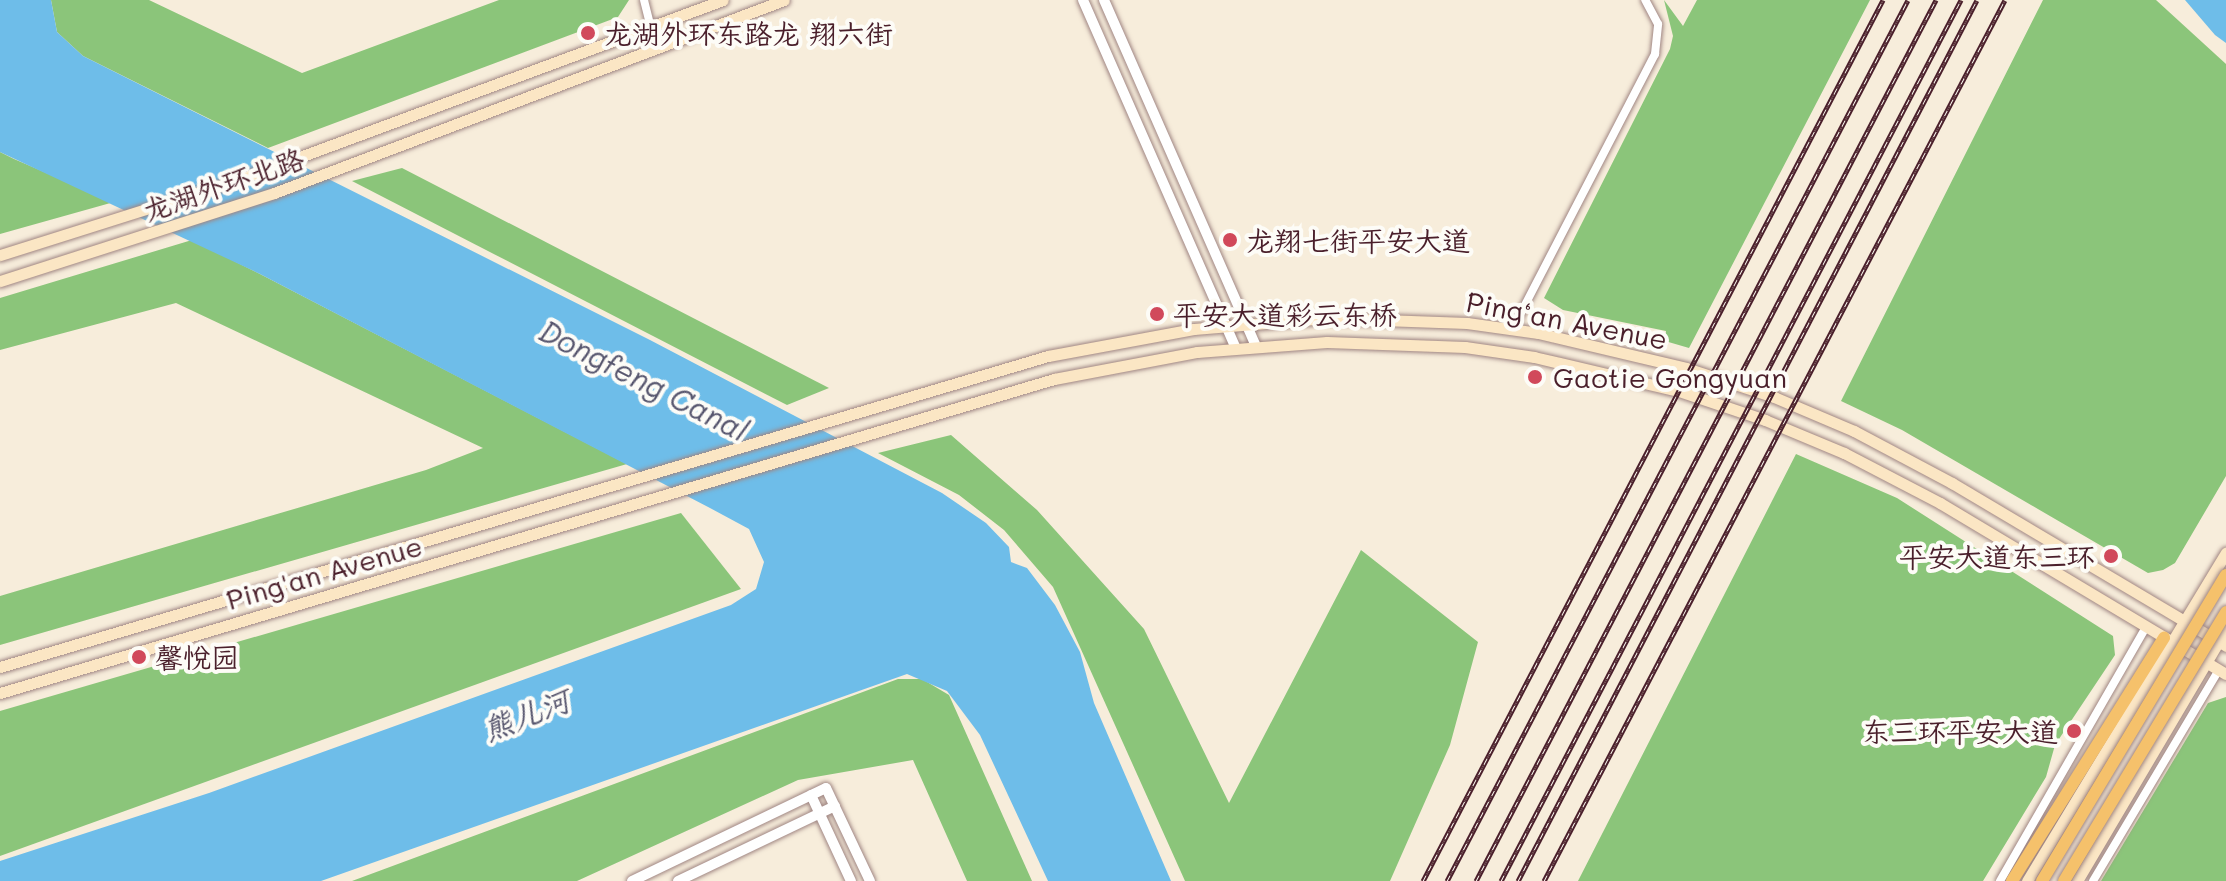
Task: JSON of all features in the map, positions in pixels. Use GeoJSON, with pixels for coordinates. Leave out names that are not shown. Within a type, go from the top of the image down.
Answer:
{"type":"FeatureCollection","features":[{"type":"Feature","properties":{"kind":"highway"},"geometry":{"type":"LineString","coordinates":[[2042,881],[2226,575]]}},
{"type":"Feature","properties":{"kind":"highway"},"geometry":{"type":"LineString","coordinates":[[2064,881],[2226,612]]}},
{"type":"Feature","properties":{"kind":"highway"},"geometry":{"type":"LineString","coordinates":[[2012,881],[2168,640]]}},
{"type":"Feature","properties":{"kind":"main road","name":"龙湖外环北路"},"geometry":{"type":"LineString","coordinates":[[0,255],[313,153],[723,0]]}},
{"type":"Feature","properties":{"kind":"main road","name":"龙湖外环北路"},"geometry":{"type":"LineString","coordinates":[[0,281],[344,168],[784,0]]}},
{"type":"Feature","properties":{"kind":"main road","name":"Ping‘an Avenue"},"geometry":{"type":"LineString","coordinates":[[887,405],[1085,347],[1227,325],[1353,318],[1512,330],[1686,368],[1830,421],[1952,483],[2222,644]]}},
{"type":"Feature","properties":{"kind":"main road","name":"Ping‘an Avenue"},"geometry":{"type":"LineString","coordinates":[[894,428],[1091,371],[1236,348],[1353,342],[1465,347],[1534,357],[1679,391],[1776,424],[1878,470],[2222,672]]}},
{"type":"Feature","properties":{"kind":"main road","name":"Ping'an Avenue"},"geometry":{"type":"LineString","coordinates":[[0,667],[887,405]]}},
{"type":"Feature","properties":{"kind":"main road","name":"Ping'an Avenue"},"geometry":{"type":"LineString","coordinates":[[0,693],[894,428]]}},
{"type":"Feature","properties":{"kind":"main road"},"geometry":{"type":"LineString","coordinates":[[2027,881],[2168,640],[2184,622],[2226,553]]}},
{"type":"Feature","properties":{"kind":"main road"},"geometry":{"type":"LineString","coordinates":[[2077,881],[2206,663],[2222,644],[2226,629]]}},
{"type":"Feature","properties":{"kind":"street"},"geometry":{"type":"LineString","coordinates":[[644,0],[656,48]]}},
{"type":"Feature","properties":{"kind":"street"},"geometry":{"type":"LineString","coordinates":[[1083,0],[1236,348]]}},
{"type":"Feature","properties":{"kind":"street"},"geometry":{"type":"LineString","coordinates":[[1104,0],[1256,347]]}},
{"type":"Feature","properties":{"kind":"street"},"geometry":{"type":"LineString","coordinates":[[1512,330],[1655,54],[1658,24],[1645,0]]}},
{"type":"Feature","properties":{"kind":"street"},"geometry":{"type":"LineString","coordinates":[[2000,881],[2146,627]]}},
{"type":"Feature","properties":{"kind":"street"},"geometry":{"type":"LineString","coordinates":[[2093,881],[2222,672]]}},
{"type":"Feature","properties":{"kind":"street"},"geometry":{"type":"LineString","coordinates":[[632,881],[826,788],[870,881]]}},
{"type":"Feature","properties":{"kind":"street"},"geometry":{"type":"LineString","coordinates":[[811,795],[851,881]]}},
{"type":"Feature","properties":{"kind":"street"},"geometry":{"type":"LineString","coordinates":[[678,881],[835,806]]}},
{"type":"Feature","properties":{"kind":"green space"},"geometry":{"type":"Polygon","coordinates":[[[51,0],[149,0],[302,73],[499,0],[629,0],[618,17],[268,148],[83,56],[57,32],[51,0]]]}},
{"type":"Feature","properties":{"kind":"green space"},"geometry":{"type":"Polygon","coordinates":[[[1664,0],[1683,26],[1697,0],[1870,0],[1689,348],[1665,341],[1666,331],[1563,310],[1544,298],[1670,49],[1673,36],[1664,0]]]}},
{"type":"Feature","properties":{"kind":"green space"},"geometry":{"type":"Polygon","coordinates":[[[2043,0],[2156,0],[2226,64],[2226,476],[2175,563],[2148,573],[1902,430],[1841,401],[2043,0]]]}},
{"type":"Feature","properties":{"kind":"green space"},"geometry":{"type":"Polygon","coordinates":[[[0,152],[14,159],[114,202],[0,234],[0,152]]]}},
{"type":"Feature","properties":{"kind":"green space"},"geometry":{"type":"Polygon","coordinates":[[[402,168],[829,388],[787,405],[352,181],[402,168]]]}},
{"type":"Feature","properties":{"kind":"green space"},"geometry":{"type":"Polygon","coordinates":[[[192,240],[627,464],[0,645],[0,596],[426,470],[483,448],[176,303],[0,350],[0,298],[192,240]]]}},
{"type":"Feature","properties":{"kind":"green space"},"geometry":{"type":"Polygon","coordinates":[[[951,435],[1037,510],[1144,629],[1229,803],[1361,550],[1478,642],[1450,745],[1390,881],[1185,881],[1053,587],[1004,530],[959,495],[878,453],[951,435]]]}},
{"type":"Feature","properties":{"kind":"green space"},"geometry":{"type":"Polygon","coordinates":[[[1796,454],[1897,498],[2113,636],[2115,655],[2055,745],[2046,777],[1983,881],[1578,881],[1796,454]]]}},
{"type":"Feature","properties":{"kind":"green space"},"geometry":{"type":"Polygon","coordinates":[[[681,513],[741,589],[0,856],[0,711],[681,513]]]}},
{"type":"Feature","properties":{"kind":"green space"},"geometry":{"type":"Polygon","coordinates":[[[898,679],[922,679],[949,695],[1032,881],[967,881],[913,760],[798,780],[577,881],[352,881],[898,679]]]}},
{"type":"Feature","properties":{"kind":"green space"},"geometry":{"type":"Polygon","coordinates":[[[2226,697],[2226,881],[2101,881],[2208,703],[2226,697]]]}},
{"type":"Feature","properties":{"kind":"water"},"geometry":{"type":"Polygon","coordinates":[[[0,0],[51,0],[57,32],[83,56],[650,340],[942,493],[986,523],[1009,547],[1011,562],[1027,568],[1055,605],[1080,652],[1094,703],[1171,881],[1048,881],[980,735],[947,691],[907,674],[321,881],[0,881],[0,861],[209,793],[731,605],[756,589],[764,562],[749,529],[710,508],[260,274],[0,152],[0,0]]]}},
{"type":"Feature","properties":{"kind":"water"},"geometry":{"type":"Polygon","coordinates":[[[2185,0],[2226,0],[2226,43],[2215,35],[2185,0]]]}},
{"type":"Feature","properties":{"kind":"railway"},"geometry":{"type":"LineString","coordinates":[[1423,881],[1883,0]]}},
{"type":"Feature","properties":{"kind":"railway"},"geometry":{"type":"LineString","coordinates":[[1447,881],[1908,0]]}},
{"type":"Feature","properties":{"kind":"railway"},"geometry":{"type":"LineString","coordinates":[[1476,881],[1936,0]]}},
{"type":"Feature","properties":{"kind":"railway"},"geometry":{"type":"LineString","coordinates":[[1501,881],[1961,0]]}},
{"type":"Feature","properties":{"kind":"railway"},"geometry":{"type":"LineString","coordinates":[[1518,881],[1977,0]]}},
{"type":"Feature","properties":{"kind":"railway"},"geometry":{"type":"LineString","coordinates":[[1544,881],[2005,0]]}},
{"type":"Feature","properties":{"kind":"place","name":"龙湖外环东路龙 翔六街"},"geometry":{"type":"Point","coordinates":[588,33]}},
{"type":"Feature","properties":{"kind":"place","name":"龙翔七街平安大道"},"geometry":{"type":"Point","coordinates":[1230,240]}},
{"type":"Feature","properties":{"kind":"place","name":"平安大道彩云东桥"},"geometry":{"type":"Point","coordinates":[1157,314]}},
{"type":"Feature","properties":{"kind":"place","name":"Gaotie Gongyuan"},"geometry":{"type":"Point","coordinates":[1535,377]}},
{"type":"Feature","properties":{"kind":"place","name":"平安大道东三环"},"geometry":{"type":"Point","coordinates":[2111,556]}},
{"type":"Feature","properties":{"kind":"place","name":"馨悦园"},"geometry":{"type":"Point","coordinates":[139,657]}},
{"type":"Feature","properties":{"kind":"place","name":"东三环平安大道"},"geometry":{"type":"Point","coordinates":[2074,731]}},
{"type":"Feature","properties":{"kind":"water label","name":"Dongfeng Canal"},"geometry":{"type":"Point","coordinates":[644,380]}},
{"type":"Feature","properties":{"kind":"water label","name":"熊儿河"},"geometry":{"type":"Point","coordinates":[526,714]}}]}
